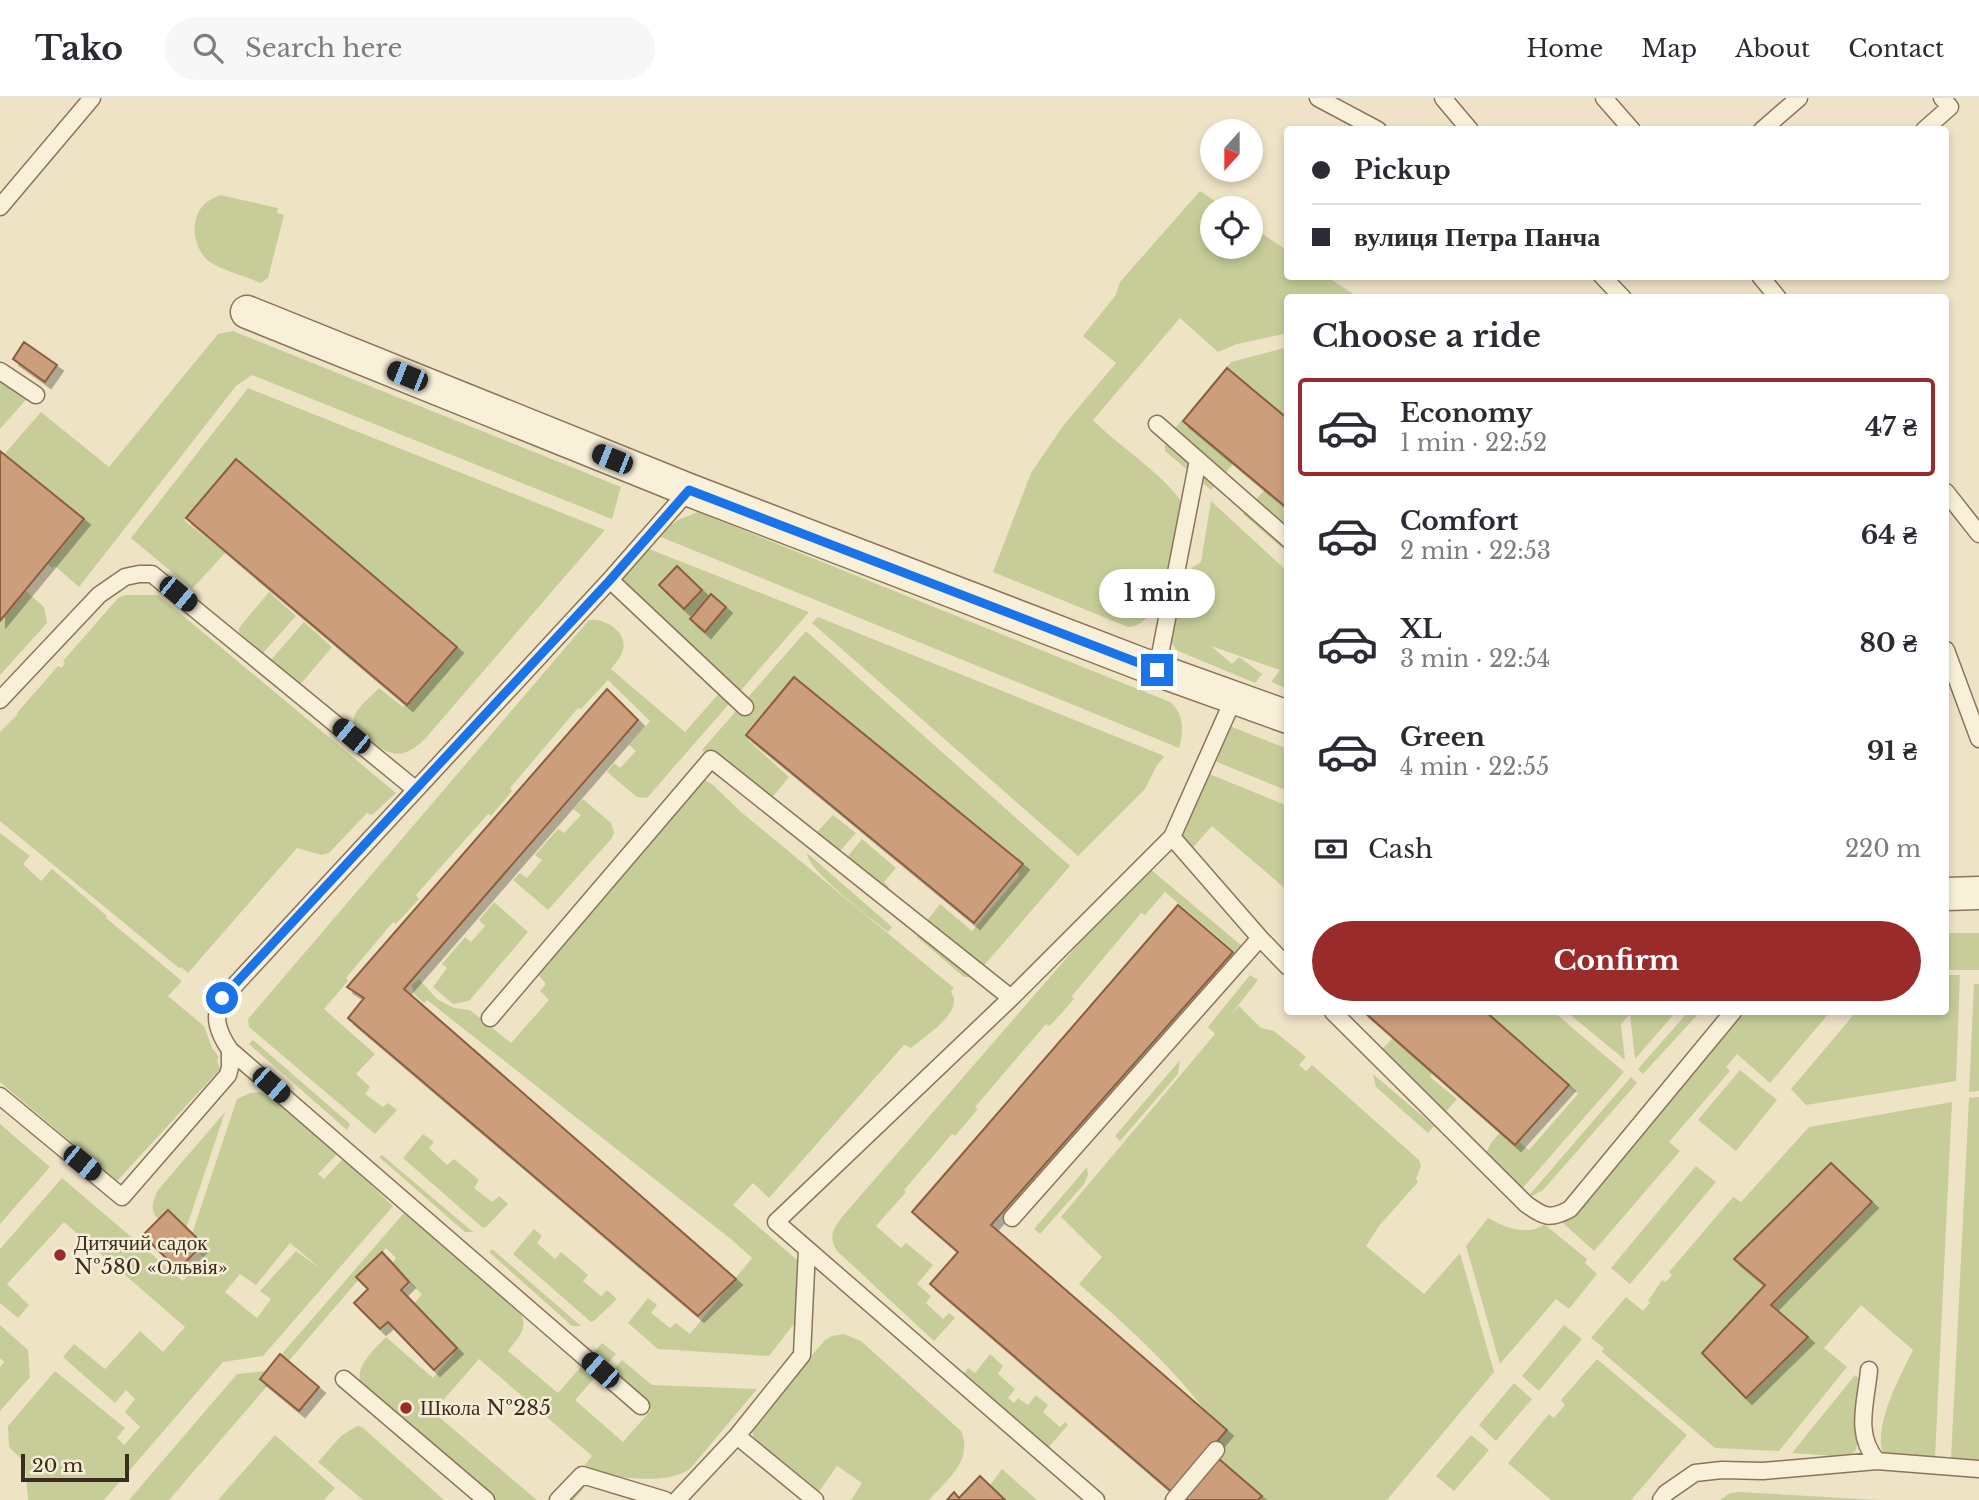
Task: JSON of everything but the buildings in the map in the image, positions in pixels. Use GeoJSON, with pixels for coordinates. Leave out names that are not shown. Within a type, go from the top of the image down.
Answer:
{"type":"FeatureCollection","features":[{"type":"Feature","properties":{"kind":"street"},"geometry":{"type":"LineString","coordinates":[[247,312],[689,490],[1157,670],[1284,716]]}},
{"type":"Feature","properties":{"kind":"street"},"geometry":{"type":"LineString","coordinates":[[1949,894],[1979,893]]}},
{"type":"Feature","properties":{"kind":"lane"},"geometry":{"type":"LineString","coordinates":[[0,207],[92,98]]}},
{"type":"Feature","properties":{"kind":"lane"},"geometry":{"type":"LineString","coordinates":[[1318,98],[1370,126]]}},
{"type":"Feature","properties":{"kind":"lane"},"geometry":{"type":"LineString","coordinates":[[1443,98],[1467,126]]}},
{"type":"Feature","properties":{"kind":"lane"},"geometry":{"type":"LineString","coordinates":[[1605,98],[1629,126]]}},
{"type":"Feature","properties":{"kind":"lane"},"geometry":{"type":"LineString","coordinates":[[1767,126],[1799,98]]}},
{"type":"Feature","properties":{"kind":"lane"},"geometry":{"type":"LineString","coordinates":[[1929,126],[1951,107],[1942,98]]}},
{"type":"Feature","properties":{"kind":"lane"},"geometry":{"type":"LineString","coordinates":[[1606,280],[1619,294]]}},
{"type":"Feature","properties":{"kind":"lane"},"geometry":{"type":"LineString","coordinates":[[1763,280],[1775,294]]}},
{"type":"Feature","properties":{"kind":"lane"},"geometry":{"type":"LineString","coordinates":[[0,371],[36,395]]}},
{"type":"Feature","properties":{"kind":"lane"},"geometry":{"type":"LineString","coordinates":[[1157,424],[1284,535]]}},
{"type":"Feature","properties":{"kind":"lane"},"geometry":{"type":"LineString","coordinates":[[1157,670],[1198,460]]}},
{"type":"Feature","properties":{"kind":"lane"},"geometry":{"type":"LineString","coordinates":[[641,1406],[230,1050],[221,1037],[217,1010],[222,998],[610,580],[689,490]]}},
{"type":"Feature","properties":{"kind":"lane"},"geometry":{"type":"LineString","coordinates":[[1949,496],[1979,534]]}},
{"type":"Feature","properties":{"kind":"lane"},"geometry":{"type":"LineString","coordinates":[[0,700],[99,595],[125,577],[152,574],[415,789]]}},
{"type":"Feature","properties":{"kind":"lane"},"geometry":{"type":"LineString","coordinates":[[610,580],[745,707]]}},
{"type":"Feature","properties":{"kind":"lane"},"geometry":{"type":"LineString","coordinates":[[1949,658],[1979,739]]}},
{"type":"Feature","properties":{"kind":"lane"},"geometry":{"type":"LineString","coordinates":[[1096,1500],[776,1222],[1011,998],[1172,837],[1234,698]]}},
{"type":"Feature","properties":{"kind":"lane"},"geometry":{"type":"LineString","coordinates":[[490,1018],[711,759],[1011,998]]}},
{"type":"Feature","properties":{"kind":"lane"},"geometry":{"type":"LineString","coordinates":[[1172,837],[1284,963]]}},
{"type":"Feature","properties":{"kind":"lane"},"geometry":{"type":"LineString","coordinates":[[1012,1218],[1260,939]]}},
{"type":"Feature","properties":{"kind":"lane"},"geometry":{"type":"LineString","coordinates":[[1336,1015],[1526,1204],[1540,1214],[1555,1217],[1570,1209],[1731,1015]]}},
{"type":"Feature","properties":{"kind":"lane"},"geometry":{"type":"LineString","coordinates":[[0,1096],[122,1197],[228,1075],[230,1050]]}},
{"type":"Feature","properties":{"kind":"lane"},"geometry":{"type":"LineString","coordinates":[[677,1500],[737,1436],[802,1355],[807,1249]]}},
{"type":"Feature","properties":{"kind":"lane"},"geometry":{"type":"LineString","coordinates":[[1869,1370],[1863,1437],[1867,1450],[1877,1461]]}},
{"type":"Feature","properties":{"kind":"lane"},"geometry":{"type":"LineString","coordinates":[[344,1379],[486,1500]]}},
{"type":"Feature","properties":{"kind":"lane"},"geometry":{"type":"LineString","coordinates":[[737,1436],[815,1500]]}},
{"type":"Feature","properties":{"kind":"lane"},"geometry":{"type":"LineString","coordinates":[[1174,1500],[1216,1450]]}},
{"type":"Feature","properties":{"kind":"lane"},"geometry":{"type":"LineString","coordinates":[[1661,1500],[1666,1493],[1695,1473],[1722,1470],[1763,1471],[1877,1461],[1979,1469]]}},
{"type":"Feature","properties":{"kind":"lane"},"geometry":{"type":"LineString","coordinates":[[558,1500],[582,1475],[665,1500]]}},
{"type":"Feature","properties":{"kind":"green space"},"geometry":{"type":"Polygon","coordinates":[[[1200,191],[1207,196],[1200,196],[1200,259],[1263,259],[1263,234],[1284,248],[1284,280],[1332,280],[1353,294],[1284,294],[1284,334],[1237,344],[1218,352],[1180,318],[1093,420],[1168,485],[1186,509],[1174,558],[1160,597],[1151,613],[1140,623],[1128,627],[993,572],[1031,473],[1063,426],[1116,363],[1083,336],[1115,296],[1120,282],[1200,191]]]}},
{"type":"Feature","properties":{"kind":"green space"},"geometry":{"type":"Polygon","coordinates":[[[220,195],[278,208],[277,213],[284,215],[268,278],[261,283],[210,262],[200,251],[195,236],[198,213],[206,203],[220,195]]]}},
{"type":"Feature","properties":{"kind":"green space"},"geometry":{"type":"Polygon","coordinates":[[[233,331],[621,487],[612,519],[252,375],[236,386],[79,587],[55,566],[52,568],[40,558],[76,514],[33,476],[20,491],[0,459],[41,412],[109,467],[218,334],[233,331]]]}},
{"type":"Feature","properties":{"kind":"green space"},"geometry":{"type":"Polygon","coordinates":[[[1284,348],[1284,415],[1251,386],[1205,440],[1223,455],[1229,450],[1238,458],[1211,490],[1165,451],[1165,440],[1231,362],[1284,348]]]}},
{"type":"Feature","properties":{"kind":"green space"},"geometry":{"type":"Polygon","coordinates":[[[0,369],[31,394],[0,429],[0,369]]]}},
{"type":"Feature","properties":{"kind":"green space"},"geometry":{"type":"Polygon","coordinates":[[[248,388],[605,530],[424,740],[404,753],[391,753],[370,741],[364,748],[354,729],[355,715],[379,688],[403,707],[453,652],[233,463],[184,520],[225,553],[192,589],[131,538],[248,388]]]}},
{"type":"Feature","properties":{"kind":"green space"},"geometry":{"type":"Polygon","coordinates":[[[1269,485],[1275,490],[1271,496],[1284,507],[1284,550],[1243,514],[1269,485]]]}},
{"type":"Feature","properties":{"kind":"green space"},"geometry":{"type":"Polygon","coordinates":[[[1211,501],[1284,568],[1284,687],[1271,682],[1280,670],[1211,646],[1232,664],[1239,657],[1262,674],[1255,683],[1176,650],[1169,638],[1182,578],[1201,562],[1211,501]]]}},
{"type":"Feature","properties":{"kind":"green space"},"geometry":{"type":"Polygon","coordinates":[[[698,512],[1170,702],[1178,711],[1182,723],[1179,748],[656,535],[678,520],[698,512]]]}},
{"type":"Feature","properties":{"kind":"green space"},"geometry":{"type":"Polygon","coordinates":[[[644,547],[809,612],[647,798],[637,797],[607,772],[614,763],[620,768],[636,751],[629,745],[650,721],[608,680],[581,709],[578,708],[510,788],[512,791],[491,816],[488,814],[416,895],[419,899],[396,924],[393,922],[346,978],[348,981],[324,1009],[375,1054],[356,1074],[370,1087],[365,1094],[383,1107],[388,1103],[397,1110],[375,1134],[249,1027],[248,1019],[589,620],[608,624],[622,637],[622,653],[611,669],[685,732],[729,682],[624,585],[622,578],[644,547]]]}},
{"type":"Feature","properties":{"kind":"green space"},"geometry":{"type":"Polygon","coordinates":[[[17,583],[44,607],[47,623],[0,675],[0,615],[17,583]]]}},
{"type":"Feature","properties":{"kind":"green space"},"geometry":{"type":"Polygon","coordinates":[[[269,592],[296,616],[263,653],[239,632],[239,628],[269,592]]]}},
{"type":"Feature","properties":{"kind":"green space"},"geometry":{"type":"Polygon","coordinates":[[[158,595],[396,793],[372,815],[367,813],[329,853],[321,855],[297,848],[188,973],[0,821],[0,732],[58,666],[61,668],[65,664],[63,661],[119,597],[158,595]]]}},
{"type":"Feature","properties":{"kind":"green space"},"geometry":{"type":"Polygon","coordinates":[[[818,617],[1164,757],[1145,789],[1078,856],[812,623],[818,617]]]}},
{"type":"Feature","properties":{"kind":"green space"},"geometry":{"type":"Polygon","coordinates":[[[304,622],[332,647],[299,686],[270,661],[304,622]]]}},
{"type":"Feature","properties":{"kind":"green space"},"geometry":{"type":"Polygon","coordinates":[[[806,631],[1070,866],[974,977],[964,977],[917,937],[920,930],[940,904],[972,931],[1020,875],[797,686],[749,741],[789,777],[765,806],[702,750],[806,631]]]}},
{"type":"Feature","properties":{"kind":"green space"},"geometry":{"type":"Polygon","coordinates":[[[1232,727],[1284,747],[1284,789],[1207,758],[1225,728],[1232,727]]]}},
{"type":"Feature","properties":{"kind":"green space"},"geometry":{"type":"Polygon","coordinates":[[[1202,771],[1284,804],[1284,888],[1212,826],[1188,853],[1176,838],[1202,771]]]}},
{"type":"Feature","properties":{"kind":"green space"},"geometry":{"type":"Polygon","coordinates":[[[703,779],[954,988],[951,992],[953,1007],[942,1023],[911,1048],[904,1045],[769,1198],[753,1183],[733,1205],[803,1265],[813,1280],[812,1296],[807,1307],[769,1356],[658,1349],[628,1323],[648,1298],[657,1305],[651,1313],[670,1328],[676,1323],[690,1334],[752,1258],[427,1000],[424,1003],[414,994],[412,985],[419,979],[437,999],[454,1008],[470,1010],[511,1043],[549,1000],[540,991],[546,984],[537,973],[703,779]]]}},
{"type":"Feature","properties":{"kind":"green space"},"geometry":{"type":"Polygon","coordinates":[[[583,799],[611,823],[614,832],[612,838],[548,910],[513,880],[520,873],[527,878],[542,860],[535,855],[558,829],[564,833],[581,815],[573,809],[583,799]]]}},
{"type":"Feature","properties":{"kind":"green space"},"geometry":{"type":"Polygon","coordinates":[[[833,815],[856,833],[831,861],[816,833],[833,815]]]}},
{"type":"Feature","properties":{"kind":"green space"},"geometry":{"type":"Polygon","coordinates":[[[0,833],[30,856],[23,864],[41,881],[52,869],[182,981],[168,996],[204,1026],[212,1048],[219,1057],[217,1060],[220,1069],[117,1181],[0,1082],[0,833]]]}},
{"type":"Feature","properties":{"kind":"green space"},"geometry":{"type":"Polygon","coordinates":[[[862,839],[896,868],[884,882],[889,887],[885,891],[839,867],[862,839]]]}},
{"type":"Feature","properties":{"kind":"green space"},"geometry":{"type":"Polygon","coordinates":[[[807,853],[892,927],[888,932],[829,882],[810,861],[807,853]]]}},
{"type":"Feature","properties":{"kind":"green space"},"geometry":{"type":"Polygon","coordinates":[[[1149,868],[1242,946],[1239,955],[1165,892],[1145,915],[1141,913],[1072,996],[1074,999],[1050,1026],[1046,1024],[975,1107],[978,1109],[955,1136],[952,1134],[904,1190],[906,1192],[876,1226],[901,1248],[906,1243],[933,1265],[917,1284],[931,1296],[926,1303],[943,1319],[949,1313],[955,1318],[934,1341],[837,1251],[832,1237],[834,1229],[1142,871],[1149,868]]]}},
{"type":"Feature","properties":{"kind":"green space"},"geometry":{"type":"Polygon","coordinates":[[[494,902],[528,932],[469,1001],[453,1004],[433,987],[447,968],[442,964],[465,937],[471,942],[485,926],[479,920],[494,902]]]}},
{"type":"Feature","properties":{"kind":"green space"},"geometry":{"type":"Polygon","coordinates":[[[1949,933],[1979,933],[1979,970],[1949,970],[1949,933]]]}},
{"type":"Feature","properties":{"kind":"green space"},"geometry":{"type":"Polygon","coordinates":[[[1250,975],[1258,980],[1230,1016],[1239,1006],[1261,1028],[1274,1031],[1306,1057],[1299,1065],[1306,1071],[1312,1065],[1419,1160],[1421,1166],[1416,1179],[1418,1182],[1379,1226],[1366,1246],[1424,1294],[1460,1253],[1494,1372],[1387,1500],[1255,1500],[1200,1456],[1210,1417],[1165,1364],[1079,1284],[1102,1257],[1061,1217],[1215,1034],[1208,1027],[1250,975]]]}},
{"type":"Feature","properties":{"kind":"green space"},"geometry":{"type":"Polygon","coordinates":[[[1949,975],[1960,975],[1956,1081],[1806,1105],[1791,1089],[1853,1015],[1949,1015],[1949,975]]]}},
{"type":"Feature","properties":{"kind":"green space"},"geometry":{"type":"Polygon","coordinates":[[[1974,984],[1979,984],[1979,1091],[1969,1092],[1974,984]]]}},
{"type":"Feature","properties":{"kind":"green space"},"geometry":{"type":"Polygon","coordinates":[[[1486,1015],[1558,1015],[1624,1072],[1520,1191],[1484,1157],[1491,1143],[1503,1129],[1529,1150],[1578,1094],[1486,1015]]]}},
{"type":"Feature","properties":{"kind":"green space"},"geometry":{"type":"Polygon","coordinates":[[[1571,1015],[1629,1015],[1621,1024],[1625,1060],[1571,1015]]]}},
{"type":"Feature","properties":{"kind":"green space"},"geometry":{"type":"Polygon","coordinates":[[[1630,1015],[1673,1015],[1635,1059],[1630,1015]]]}},
{"type":"Feature","properties":{"kind":"green space"},"geometry":{"type":"Polygon","coordinates":[[[1685,1015],[1697,1015],[1643,1074],[1638,1069],[1685,1015]]]}},
{"type":"Feature","properties":{"kind":"green space"},"geometry":{"type":"Polygon","coordinates":[[[1732,1015],[1827,1015],[1770,1083],[1737,1054],[1726,1067],[1730,1071],[1669,1142],[1680,1151],[1594,1251],[1554,1215],[1732,1015]]]}},
{"type":"Feature","properties":{"kind":"green space"},"geometry":{"type":"Polygon","coordinates":[[[1395,1036],[1434,1069],[1430,1077],[1457,1099],[1438,1121],[1375,1066],[1379,1052],[1395,1036]]]}},
{"type":"Feature","properties":{"kind":"green space"},"geometry":{"type":"Polygon","coordinates":[[[253,1040],[350,1124],[347,1130],[249,1044],[253,1040]]]}},
{"type":"Feature","properties":{"kind":"green space"},"geometry":{"type":"Polygon","coordinates":[[[1180,1060],[1178,1074],[1120,1141],[1115,1136],[1180,1060]]]}},
{"type":"Feature","properties":{"kind":"green space"},"geometry":{"type":"Polygon","coordinates":[[[1740,1070],[1777,1100],[1736,1151],[1698,1120],[1740,1070]]]}},
{"type":"Feature","properties":{"kind":"green space"},"geometry":{"type":"Polygon","coordinates":[[[1373,1074],[1434,1126],[1428,1133],[1376,1087],[1373,1074]]]}},
{"type":"Feature","properties":{"kind":"green space"},"geometry":{"type":"Polygon","coordinates":[[[1631,1077],[1637,1083],[1543,1190],[1525,1200],[1631,1077]]]}},
{"type":"Feature","properties":{"kind":"green space"},"geometry":{"type":"Polygon","coordinates":[[[261,1092],[272,1098],[337,1154],[318,1174],[324,1179],[343,1159],[393,1206],[263,1356],[223,1362],[104,1500],[28,1500],[25,1463],[9,1447],[8,1426],[55,1371],[125,1428],[117,1438],[124,1445],[140,1427],[125,1412],[135,1399],[126,1390],[115,1403],[63,1357],[74,1344],[105,1369],[140,1331],[163,1352],[185,1327],[64,1222],[7,1284],[29,1305],[18,1318],[0,1303],[0,1249],[62,1178],[183,1281],[204,1258],[192,1246],[191,1237],[237,1099],[250,1093],[261,1092]],[[290,1243],[256,1285],[240,1274],[225,1292],[257,1318],[271,1299],[260,1291],[296,1251],[321,1269],[290,1243]]]}},
{"type":"Feature","properties":{"kind":"green space"},"geometry":{"type":"Polygon","coordinates":[[[1979,1097],[1979,1461],[1951,1459],[1969,1098],[1979,1097]]]}},
{"type":"Feature","properties":{"kind":"green space"},"geometry":{"type":"Polygon","coordinates":[[[1952,1102],[1935,1458],[1883,1454],[1881,1443],[1885,1416],[1895,1387],[1913,1350],[1861,1305],[1824,1348],[1847,1367],[1779,1451],[1715,1448],[1602,1352],[1604,1348],[1591,1338],[1626,1297],[1643,1311],[1662,1280],[1666,1282],[1672,1275],[1669,1272],[1733,1197],[1741,1202],[1809,1127],[1952,1102]]]}},
{"type":"Feature","properties":{"kind":"green space"},"geometry":{"type":"Polygon","coordinates":[[[225,1112],[185,1232],[162,1222],[154,1213],[153,1207],[158,1190],[225,1112]]]}},
{"type":"Feature","properties":{"kind":"green space"},"geometry":{"type":"Polygon","coordinates":[[[0,1124],[50,1167],[0,1224],[0,1124]]]}},
{"type":"Feature","properties":{"kind":"green space"},"geometry":{"type":"Polygon","coordinates":[[[423,1134],[434,1142],[429,1148],[447,1165],[454,1159],[479,1180],[474,1188],[492,1202],[499,1196],[508,1204],[487,1226],[483,1228],[403,1158],[423,1134]]]}},
{"type":"Feature","properties":{"kind":"green space"},"geometry":{"type":"Polygon","coordinates":[[[382,1155],[473,1232],[465,1232],[379,1157],[382,1155]]]}},
{"type":"Feature","properties":{"kind":"green space"},"geometry":{"type":"Polygon","coordinates":[[[1696,1166],[1716,1182],[1630,1284],[1611,1268],[1696,1166]]]}},
{"type":"Feature","properties":{"kind":"green space"},"geometry":{"type":"Polygon","coordinates":[[[1087,1167],[1088,1175],[1084,1184],[1040,1234],[1034,1229],[1087,1167]]]}},
{"type":"Feature","properties":{"kind":"green space"},"geometry":{"type":"Polygon","coordinates":[[[404,1213],[520,1313],[523,1329],[508,1351],[558,1393],[602,1343],[616,1354],[575,1400],[623,1442],[651,1410],[609,1375],[622,1360],[652,1385],[757,1389],[690,1469],[657,1479],[594,1475],[574,1500],[557,1500],[592,1456],[479,1359],[433,1412],[537,1500],[488,1500],[361,1385],[360,1371],[363,1365],[386,1337],[433,1378],[454,1354],[407,1312],[422,1294],[391,1266],[396,1258],[386,1248],[169,1500],[129,1500],[237,1374],[267,1371],[404,1213]]]}},
{"type":"Feature","properties":{"kind":"green space"},"geometry":{"type":"Polygon","coordinates":[[[1488,1218],[1501,1225],[1524,1230],[1538,1228],[1544,1224],[1587,1259],[1585,1263],[1597,1274],[1569,1309],[1556,1299],[1500,1364],[1466,1246],[1488,1218]]]}},
{"type":"Feature","properties":{"kind":"green space"},"geometry":{"type":"Polygon","coordinates":[[[534,1229],[542,1236],[537,1243],[555,1259],[561,1252],[588,1275],[583,1281],[601,1296],[607,1290],[617,1299],[595,1320],[591,1322],[513,1254],[534,1229]]]}},
{"type":"Feature","properties":{"kind":"green space"},"geometry":{"type":"Polygon","coordinates":[[[492,1249],[581,1326],[572,1326],[489,1252],[492,1249]]]}},
{"type":"Feature","properties":{"kind":"green space"},"geometry":{"type":"Polygon","coordinates":[[[0,1325],[28,1350],[30,1377],[0,1411],[0,1367],[4,1362],[0,1358],[0,1325]]]}},
{"type":"Feature","properties":{"kind":"green space"},"geometry":{"type":"Polygon","coordinates":[[[1564,1325],[1582,1339],[1539,1391],[1522,1376],[1564,1325]]]}},
{"type":"Feature","properties":{"kind":"green space"},"geometry":{"type":"Polygon","coordinates":[[[844,1334],[861,1341],[961,1431],[964,1451],[961,1461],[929,1500],[851,1500],[862,1483],[837,1466],[816,1496],[755,1445],[752,1430],[754,1423],[825,1340],[844,1334]]]}},
{"type":"Feature","properties":{"kind":"green space"},"geometry":{"type":"Polygon","coordinates":[[[990,1354],[1003,1366],[998,1374],[1015,1389],[1008,1398],[1014,1403],[1018,1398],[1028,1405],[1036,1395],[1048,1405],[1043,1412],[1060,1427],[1065,1422],[1068,1425],[1047,1449],[962,1376],[968,1368],[975,1373],[990,1354]]]}},
{"type":"Feature","properties":{"kind":"green space"},"geometry":{"type":"Polygon","coordinates":[[[1597,1359],[1687,1435],[1631,1500],[1551,1500],[1508,1463],[1549,1414],[1554,1418],[1565,1405],[1561,1400],[1597,1359]]]}},
{"type":"Feature","properties":{"kind":"green space"},"geometry":{"type":"Polygon","coordinates":[[[1855,1375],[1862,1381],[1869,1395],[1856,1450],[1848,1457],[1792,1453],[1855,1375]]]}},
{"type":"Feature","properties":{"kind":"green space"},"geometry":{"type":"Polygon","coordinates":[[[1514,1383],[1532,1399],[1496,1441],[1479,1425],[1514,1383]]]}},
{"type":"Feature","properties":{"kind":"green space"},"geometry":{"type":"Polygon","coordinates":[[[357,1426],[362,1427],[444,1500],[363,1500],[318,1462],[341,1436],[357,1426]]]}},
{"type":"Feature","properties":{"kind":"green space"},"geometry":{"type":"Polygon","coordinates":[[[275,1435],[335,1488],[324,1500],[218,1500],[275,1435]]]}},
{"type":"Feature","properties":{"kind":"green space"},"geometry":{"type":"Polygon","coordinates":[[[1471,1435],[1489,1450],[1454,1491],[1436,1476],[1471,1435]]]}},
{"type":"Feature","properties":{"kind":"green space"},"geometry":{"type":"Polygon","coordinates":[[[1002,1469],[1037,1500],[1002,1500],[988,1488],[1002,1469]]]}},
{"type":"Feature","properties":{"kind":"green space"},"geometry":{"type":"Polygon","coordinates":[[[1730,1493],[1879,1500],[1720,1500],[1730,1493]]]}},
{"type":"Feature","properties":{"kind":"place","name":"Дитячий садок №580 «Ольвія»"},"geometry":{"type":"Point","coordinates":[60,1255]}},
{"type":"Feature","properties":{"kind":"place","name":"Школа №285"},"geometry":{"type":"Point","coordinates":[406,1408]}},
{"type":"Feature","properties":{"kind":"route"},"geometry":{"type":"LineString","coordinates":[[222,998],[610,580],[689,490],[1157,670]]}}]}
